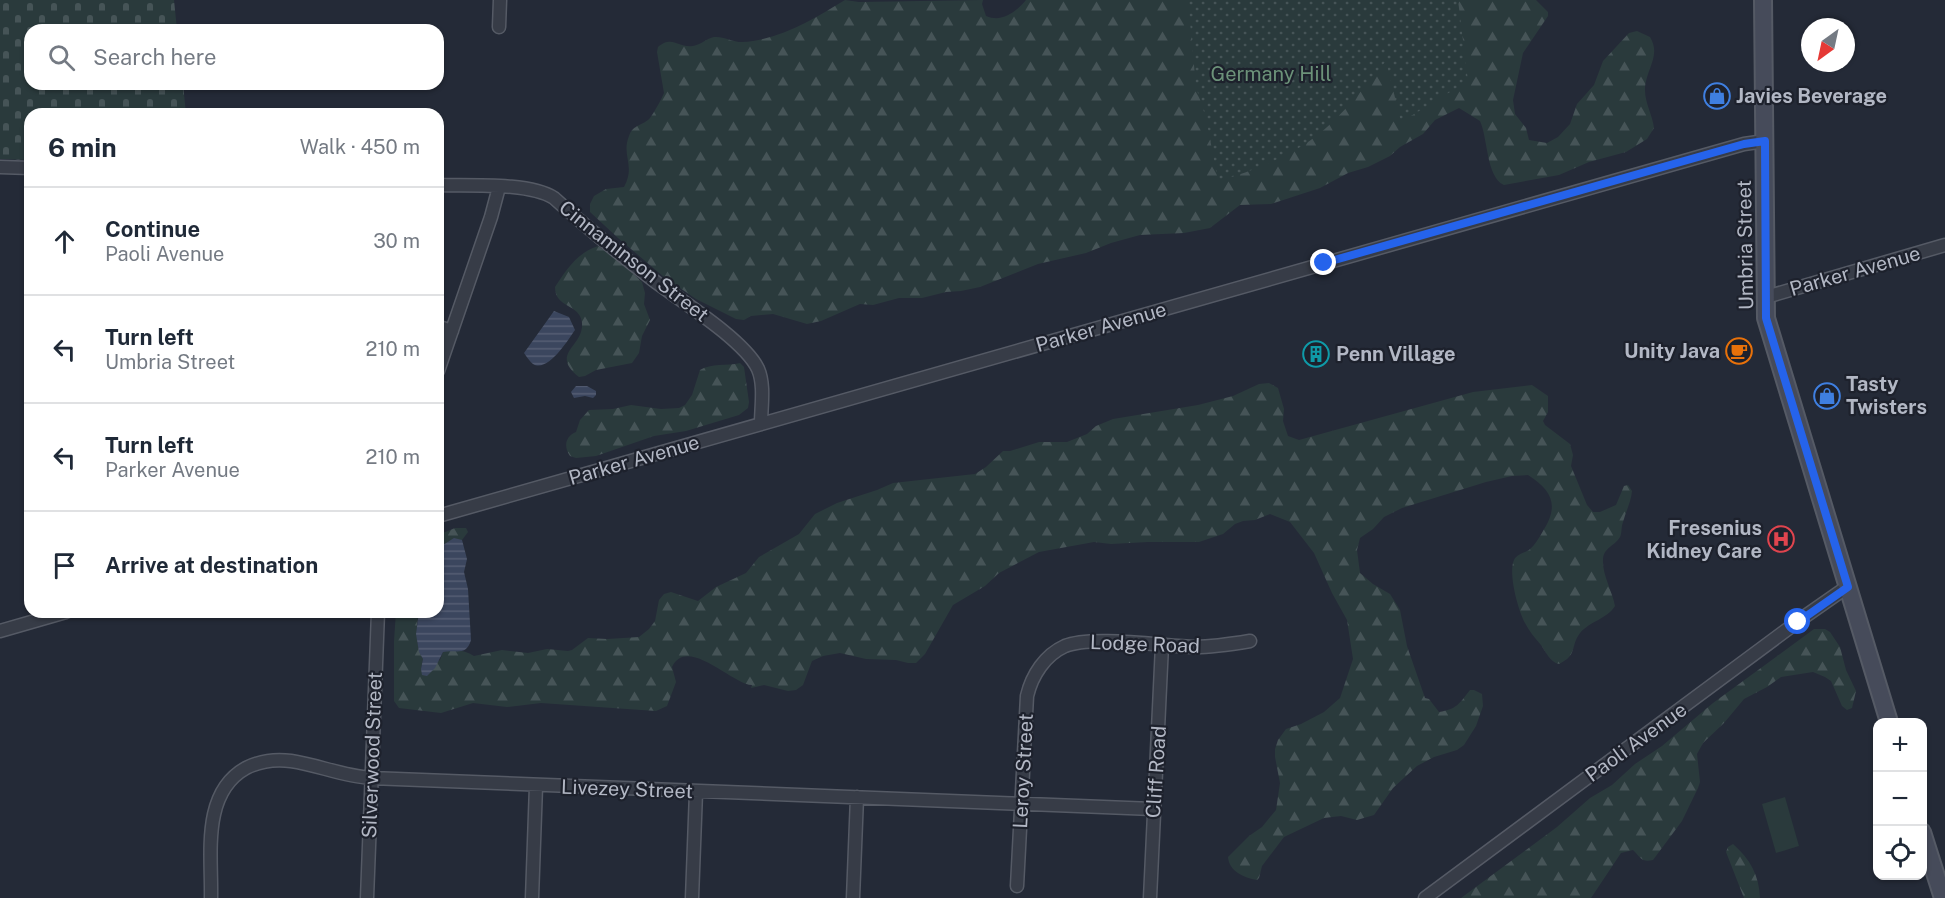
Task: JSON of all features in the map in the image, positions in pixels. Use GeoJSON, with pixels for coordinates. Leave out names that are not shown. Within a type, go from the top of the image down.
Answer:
{"type":"FeatureCollection","features":[{"type":"Feature","properties":{"kind":"main road","name":"Umbria Street"},"geometry":{"type":"LineString","coordinates":[[1763,0],[1766,297],[1769,329],[1887,718]]}},
{"type":"Feature","properties":{"kind":"main road"},"geometry":{"type":"LineString","coordinates":[[1927,845],[1943,898]]}},
{"type":"Feature","properties":{"kind":"street"},"geometry":{"type":"LineString","coordinates":[[499,27],[500,0]]}},
{"type":"Feature","properties":{"kind":"street","name":"Parker Avenue"},"geometry":{"type":"LineString","coordinates":[[444,514],[1714,152],[1765,141]]}},
{"type":"Feature","properties":{"kind":"street"},"geometry":{"type":"LineString","coordinates":[[0,167],[24,168]]}},
{"type":"Feature","properties":{"kind":"street","name":"Cinnaminson Street"},"geometry":{"type":"LineString","coordinates":[[444,184],[533,189],[545,192],[554,198],[643,271],[697,311],[746,353],[755,364],[761,379],[761,424]]}},
{"type":"Feature","properties":{"kind":"street"},"geometry":{"type":"LineString","coordinates":[[444,354],[499,187]]}},
{"type":"Feature","properties":{"kind":"street","name":"Parker Avenue"},"geometry":{"type":"LineString","coordinates":[[1766,297],[1945,245]]}},
{"type":"Feature","properties":{"kind":"street"},"geometry":{"type":"LineString","coordinates":[[444,329],[452,331]]}},
{"type":"Feature","properties":{"kind":"street","name":"Paoli Avenue"},"geometry":{"type":"LineString","coordinates":[[1425,898],[1804,617],[1848,587]]}},
{"type":"Feature","properties":{"kind":"street"},"geometry":{"type":"LineString","coordinates":[[0,631],[45,618]]}},
{"type":"Feature","properties":{"kind":"street","name":"Silverwood Street"},"geometry":{"type":"LineString","coordinates":[[367,898],[378,618]]}},
{"type":"Feature","properties":{"kind":"street","name":"Lodge Road"},"geometry":{"type":"LineString","coordinates":[[1045,661],[1064,647],[1084,641],[1209,647],[1250,641]]}},
{"type":"Feature","properties":{"kind":"street","name":"Cliff Road"},"geometry":{"type":"LineString","coordinates":[[1149,898],[1162,645]]}},
{"type":"Feature","properties":{"kind":"street","name":"Leroy Street"},"geometry":{"type":"LineString","coordinates":[[1017,886],[1027,696],[1032,680],[1045,661]]}},
{"type":"Feature","properties":{"kind":"street","name":"Livezey Street"},"geometry":{"type":"LineString","coordinates":[[211,898],[214,814],[221,793],[236,776],[253,765],[263,762],[284,760],[348,776],[371,778],[1153,808]]}},
{"type":"Feature","properties":{"kind":"street"},"geometry":{"type":"LineString","coordinates":[[532,898],[536,786]]}},
{"type":"Feature","properties":{"kind":"street"},"geometry":{"type":"LineString","coordinates":[[692,898],[696,792]]}},
{"type":"Feature","properties":{"kind":"street"},"geometry":{"type":"LineString","coordinates":[[853,898],[857,798]]}},
{"type":"Feature","properties":{"kind":"green space"},"geometry":{"type":"Polygon","coordinates":[[[0,0],[174,0],[176,24],[24,24],[24,90],[184,90],[185,108],[24,108],[24,160],[0,159],[0,0]]]}},
{"type":"Feature","properties":{"kind":"green space"},"geometry":{"type":"Polygon","coordinates":[[[845,0],[859,2],[983,0],[986,16],[998,18],[1018,9],[1026,0],[1536,0],[1548,12],[1548,16],[1523,53],[1513,100],[1515,114],[1526,128],[1529,140],[1547,143],[1558,137],[1570,124],[1577,104],[1594,85],[1603,61],[1629,33],[1637,31],[1650,37],[1653,44],[1654,56],[1645,87],[1654,128],[1647,139],[1626,152],[1589,162],[1559,175],[1504,185],[1498,181],[1491,166],[1480,121],[1459,108],[1435,120],[1423,134],[1400,147],[1390,156],[1368,167],[1348,173],[1320,188],[1271,204],[1240,205],[1210,228],[1184,233],[1140,235],[1086,253],[1038,264],[980,287],[922,298],[899,298],[873,305],[860,304],[821,321],[807,324],[773,314],[751,316],[744,320],[736,319],[696,299],[664,277],[590,212],[590,204],[594,196],[606,189],[624,187],[629,173],[627,143],[629,136],[633,129],[650,118],[664,93],[658,47],[668,42],[693,46],[714,37],[742,42],[769,37],[809,21],[845,0]]]}},
{"type":"Feature","properties":{"kind":"green space","name":"Germany Hill"},"geometry":{"type":"Polygon","coordinates":[[[1188,0],[1458,0],[1468,81],[1401,122],[1386,61],[1340,115],[1308,142],[1264,165],[1218,181],[1206,118],[1196,87],[1188,0]]]}},
{"type":"Feature","properties":{"kind":"green space"},"geometry":{"type":"Polygon","coordinates":[[[598,246],[622,263],[642,282],[645,293],[644,304],[650,320],[642,336],[639,353],[632,363],[596,370],[579,377],[567,362],[567,356],[578,338],[582,323],[577,312],[559,299],[555,287],[578,257],[598,246]]]}},
{"type":"Feature","properties":{"kind":"green space"},"geometry":{"type":"Polygon","coordinates":[[[740,363],[744,367],[749,402],[748,408],[739,415],[686,431],[654,436],[596,456],[576,458],[570,456],[566,445],[568,439],[576,432],[580,420],[589,410],[613,409],[631,405],[661,409],[679,408],[685,405],[692,395],[700,370],[740,363]]]}},
{"type":"Feature","properties":{"kind":"green space"},"geometry":{"type":"Polygon","coordinates":[[[1269,383],[1278,388],[1284,409],[1283,421],[1288,436],[1299,440],[1473,392],[1532,385],[1548,396],[1548,412],[1543,421],[1570,444],[1573,455],[1571,466],[1587,505],[1593,512],[1600,512],[1616,505],[1624,486],[1628,485],[1632,491],[1620,537],[1605,552],[1603,559],[1604,571],[1615,606],[1608,614],[1580,633],[1569,657],[1559,664],[1551,659],[1527,626],[1519,610],[1513,582],[1512,566],[1515,558],[1535,544],[1548,522],[1552,507],[1548,493],[1528,475],[1486,482],[1402,508],[1384,517],[1360,538],[1357,550],[1360,573],[1390,594],[1400,610],[1407,646],[1425,698],[1429,699],[1439,712],[1454,707],[1470,690],[1474,690],[1482,694],[1483,706],[1476,726],[1464,745],[1417,766],[1393,788],[1374,815],[1357,820],[1341,816],[1324,818],[1284,837],[1262,866],[1257,880],[1247,878],[1234,870],[1228,857],[1249,836],[1262,827],[1276,810],[1280,783],[1275,757],[1278,740],[1286,729],[1324,712],[1340,698],[1353,659],[1347,620],[1314,553],[1290,522],[1270,514],[1235,524],[1223,534],[1199,542],[1111,544],[1094,542],[1039,552],[999,573],[985,586],[953,605],[925,654],[916,663],[866,659],[840,653],[823,656],[812,661],[803,685],[796,690],[788,691],[764,685],[751,688],[752,685],[743,683],[699,658],[688,656],[679,659],[672,667],[676,682],[667,706],[656,711],[541,703],[507,707],[473,703],[441,713],[399,708],[394,701],[396,618],[418,618],[417,636],[423,659],[421,669],[440,660],[443,652],[447,651],[463,651],[474,656],[502,650],[528,653],[547,649],[568,651],[588,638],[639,637],[655,621],[659,600],[664,594],[671,592],[698,601],[716,587],[746,573],[759,557],[799,534],[815,514],[837,503],[893,483],[975,474],[1003,451],[1039,442],[1067,442],[1113,419],[1198,405],[1233,396],[1259,384],[1269,383]]]}},
{"type":"Feature","properties":{"kind":"green space"},"geometry":{"type":"Polygon","coordinates":[[[455,528],[466,528],[468,532],[462,540],[451,540],[444,544],[444,533],[455,528]]]}},
{"type":"Feature","properties":{"kind":"green space"},"geometry":{"type":"Polygon","coordinates":[[[1814,629],[1825,629],[1830,632],[1840,647],[1846,670],[1856,691],[1852,708],[1847,710],[1842,706],[1831,681],[1813,672],[1781,677],[1744,699],[1703,743],[1697,754],[1700,782],[1698,788],[1682,821],[1653,860],[1644,860],[1633,850],[1621,853],[1591,898],[1461,898],[1557,827],[1590,798],[1612,785],[1635,764],[1662,746],[1713,703],[1814,629]]]}},
{"type":"Feature","properties":{"kind":"green space"},"geometry":{"type":"Polygon","coordinates":[[[1785,797],[1799,846],[1776,853],[1762,804],[1785,797]]]}},
{"type":"Feature","properties":{"kind":"green space"},"geometry":{"type":"Polygon","coordinates":[[[1733,844],[1752,868],[1758,882],[1760,898],[1744,898],[1726,852],[1733,844]]]}},
{"type":"Feature","properties":{"kind":"water"},"geometry":{"type":"Polygon","coordinates":[[[554,311],[569,317],[575,330],[563,348],[551,360],[539,366],[533,364],[524,353],[554,311]]]}},
{"type":"Feature","properties":{"kind":"water"},"geometry":{"type":"Polygon","coordinates":[[[576,386],[587,386],[596,391],[596,395],[593,398],[585,396],[574,398],[571,392],[576,386]]]}},
{"type":"Feature","properties":{"kind":"water"},"geometry":{"type":"Polygon","coordinates":[[[454,538],[462,540],[467,559],[464,572],[468,589],[471,640],[466,649],[443,652],[435,668],[427,676],[422,675],[423,659],[419,652],[416,634],[418,618],[444,618],[444,544],[454,538]]]}},
{"type":"Feature","properties":{"kind":"place","name":"Javies Beverage"},"geometry":{"type":"Point","coordinates":[1717,96]}},
{"type":"Feature","properties":{"kind":"place","name":"Unity Java"},"geometry":{"type":"Point","coordinates":[1739,351]}},
{"type":"Feature","properties":{"kind":"place","name":"Penn Village"},"geometry":{"type":"Point","coordinates":[1316,354]}},
{"type":"Feature","properties":{"kind":"place","name":"Tasty Twisters"},"geometry":{"type":"Point","coordinates":[1827,396]}},
{"type":"Feature","properties":{"kind":"place","name":"Fresenius Kidney Care"},"geometry":{"type":"Point","coordinates":[1781,539]}},
{"type":"Feature","properties":{"kind":"route"},"geometry":{"type":"LineString","coordinates":[[1324,263],[1744,144],[1765,141],[1766,318],[1848,587],[1798,622]]}}]}
